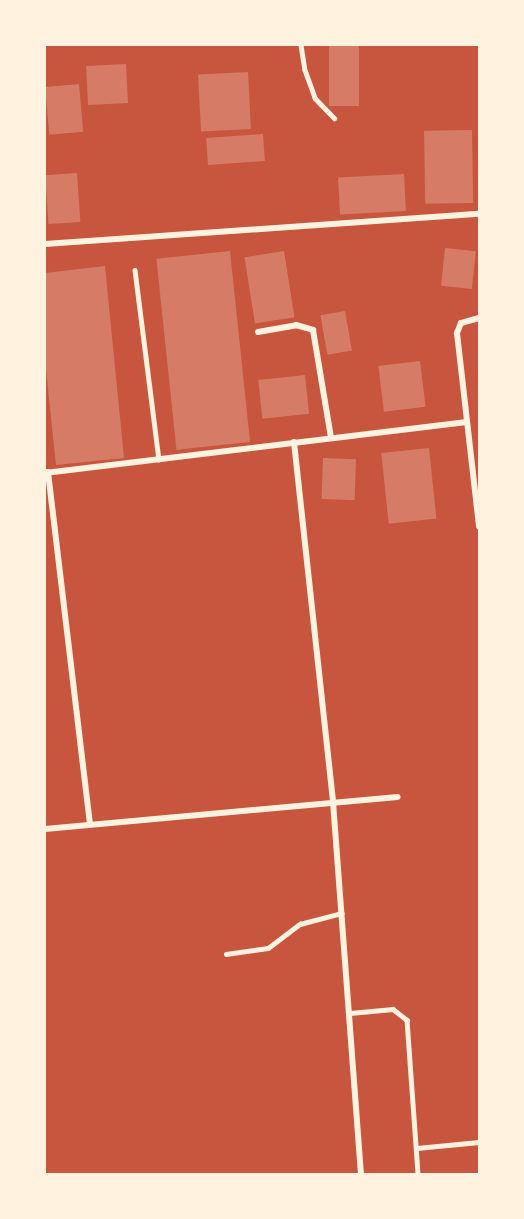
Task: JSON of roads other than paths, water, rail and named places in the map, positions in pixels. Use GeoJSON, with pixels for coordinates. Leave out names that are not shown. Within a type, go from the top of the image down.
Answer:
{"type":"FeatureCollection","features":[{"type":"Feature","properties":{"kind":"street"},"geometry":{"type":"LineString","coordinates":[[45,244],[479,214]]}},
{"type":"Feature","properties":{"kind":"street"},"geometry":{"type":"LineString","coordinates":[[479,318],[461,323],[457,333],[479,527]]}},
{"type":"Feature","properties":{"kind":"street"},"geometry":{"type":"LineString","coordinates":[[258,332],[296,325],[313,330],[331,437]]}},
{"type":"Feature","properties":{"kind":"street"},"geometry":{"type":"LineString","coordinates":[[90,825],[46,472],[467,422]]}},
{"type":"Feature","properties":{"kind":"street"},"geometry":{"type":"LineString","coordinates":[[294,442],[333,802],[361,1174]]}},
{"type":"Feature","properties":{"kind":"street"},"geometry":{"type":"LineString","coordinates":[[45,829],[398,797]]}},
{"type":"Feature","properties":{"kind":"lane"},"geometry":{"type":"LineString","coordinates":[[301,45],[305,70],[315,98],[334,118]]}},
{"type":"Feature","properties":{"kind":"lane"},"geometry":{"type":"LineString","coordinates":[[135,270],[159,459]]}},
{"type":"Feature","properties":{"kind":"lane"},"geometry":{"type":"LineString","coordinates":[[226,954],[268,948],[300,924],[342,913]]}},
{"type":"Feature","properties":{"kind":"lane"},"geometry":{"type":"LineString","coordinates":[[350,1013],[393,1009],[407,1020],[418,1174]]}},
{"type":"Feature","properties":{"kind":"lane"},"geometry":{"type":"LineString","coordinates":[[417,1148],[479,1142]]}}]}
